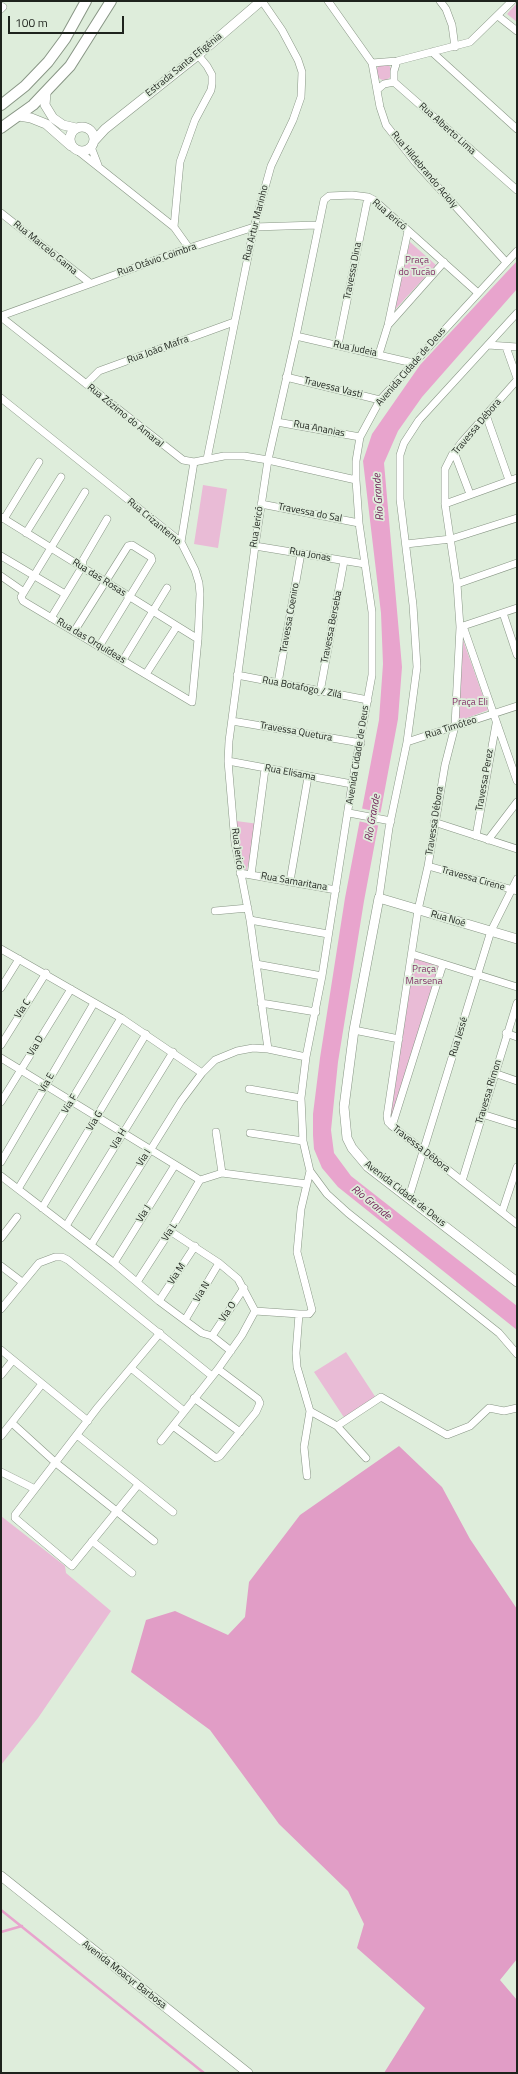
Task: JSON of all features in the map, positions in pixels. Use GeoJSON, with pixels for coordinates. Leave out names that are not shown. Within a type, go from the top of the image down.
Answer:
{"type":"FeatureCollection","features":[{"type":"Feature","properties":{"kind":"main road"},"geometry":{"type":"LineString","coordinates":[[1,105],[25,86],[48,62],[65,38],[86,1]]}},
{"type":"Feature","properties":{"kind":"main road"},"geometry":{"type":"LineString","coordinates":[[1,128],[19,116],[46,93],[70,66],[110,1]]}},
{"type":"Feature","properties":{"kind":"street","name":"Estrada Santa Efigênia"},"geometry":{"type":"LineString","coordinates":[[92,144],[105,129],[198,55],[262,1]]}},
{"type":"Feature","properties":{"kind":"street","name":"Rua Artur Marinho"},"geometry":{"type":"LineString","coordinates":[[207,459],[254,227],[271,166],[296,112],[301,97],[303,84],[298,60],[282,30],[262,1]]}},
{"type":"Feature","properties":{"kind":"street"},"geometry":{"type":"LineString","coordinates":[[328,1],[372,63],[397,61],[455,47],[474,39],[512,1]]}},
{"type":"Feature","properties":{"kind":"street"},"geometry":{"type":"LineString","coordinates":[[440,1],[446,9],[452,24],[455,47]]}},
{"type":"Feature","properties":{"kind":"street"},"geometry":{"type":"LineString","coordinates":[[498,16],[517,31]]}},
{"type":"Feature","properties":{"kind":"street"},"geometry":{"type":"LineString","coordinates":[[432,52],[517,129]]}},
{"type":"Feature","properties":{"kind":"street"},"geometry":{"type":"LineString","coordinates":[[174,227],[180,162],[195,120],[211,90],[212,84],[209,71],[198,55]]}},
{"type":"Feature","properties":{"kind":"street"},"geometry":{"type":"LineString","coordinates":[[377,90],[384,84],[394,82],[394,71],[397,61]]}},
{"type":"Feature","properties":{"kind":"street","name":"Rua Hildebrando Acioly"},"geometry":{"type":"LineString","coordinates":[[372,63],[382,117],[392,133],[416,163],[506,262]]}},
{"type":"Feature","properties":{"kind":"street","name":"Rua Alberto Lima"},"geometry":{"type":"LineString","coordinates":[[394,82],[517,190]]}},
{"type":"Feature","properties":{"kind":"street"},"geometry":{"type":"LineString","coordinates":[[46,93],[45,105],[53,118],[63,125],[76,128],[105,129]]}},
{"type":"Feature","properties":{"kind":"street"},"geometry":{"type":"LineString","coordinates":[[19,116],[31,118],[46,124],[174,227],[189,248]]}},
{"type":"Feature","properties":{"kind":"street"},"geometry":{"type":"LineString","coordinates":[[76,128],[69,138],[74,148],[84,151],[92,144]]}},
{"type":"Feature","properties":{"kind":"street"},"geometry":{"type":"LineString","coordinates":[[87,128],[92,134],[92,144],[98,166]]}},
{"type":"Feature","properties":{"kind":"street","name":"Rua Jericó"},"geometry":{"type":"LineString","coordinates":[[268,1049],[250,920],[240,873],[228,761],[237,675],[254,546],[268,460],[296,336],[317,225],[325,198],[352,195],[368,197],[381,206],[478,293]]}},
{"type":"Feature","properties":{"kind":"street","name":"Travessa Dina"},"geometry":{"type":"LineString","coordinates":[[338,345],[368,197]]}},
{"type":"Feature","properties":{"kind":"street","name":"Rua Marcelo Gama"},"geometry":{"type":"LineString","coordinates":[[1,213],[90,284]]}},
{"type":"Feature","properties":{"kind":"street","name":"Rua Otávio Coimbra"},"geometry":{"type":"LineString","coordinates":[[1,316],[189,248],[254,227],[317,225]]}},
{"type":"Feature","properties":{"kind":"street"},"geometry":{"type":"LineString","coordinates":[[379,354],[388,325],[408,231]]}},
{"type":"Feature","properties":{"kind":"street","name":"Avenida Cidade de Deus"},"geometry":{"type":"LineString","coordinates":[[299,1314],[311,1312],[298,1252],[301,1209],[310,1171],[303,1141],[301,1098],[306,1057],[316,1012],[349,813],[352,784],[361,743],[372,675],[372,612],[359,523],[356,480],[356,461],[360,437],[380,400],[413,362],[517,251]]}},
{"type":"Feature","properties":{"kind":"street"},"geometry":{"type":"LineString","coordinates":[[388,325],[444,262]]}},
{"type":"Feature","properties":{"kind":"street","name":"Avenida Cidade de Deus"},"geometry":{"type":"LineString","coordinates":[[517,313],[423,416],[404,443],[400,455],[398,472],[413,605],[417,667],[407,742],[391,821],[354,1030],[344,1107],[347,1138],[352,1148],[368,1167],[409,1197],[517,1282]]}},
{"type":"Feature","properties":{"kind":"street","name":"Rua Zózimo do Amaral"},"geometry":{"type":"LineString","coordinates":[[1,316],[178,458],[194,462]]}},
{"type":"Feature","properties":{"kind":"street","name":"Rua João Mafra"},"geometry":{"type":"LineString","coordinates":[[86,384],[99,372],[234,322]]}},
{"type":"Feature","properties":{"kind":"street","name":"Rua Judeia"},"geometry":{"type":"LineString","coordinates":[[296,336],[413,362]]}},
{"type":"Feature","properties":{"kind":"street"},"geometry":{"type":"LineString","coordinates":[[488,345],[517,347]]}},
{"type":"Feature","properties":{"kind":"street"},"geometry":{"type":"LineString","coordinates":[[506,347],[517,379]]}},
{"type":"Feature","properties":{"kind":"street","name":"Travessa Vasti"},"geometry":{"type":"LineString","coordinates":[[286,377],[380,400]]}},
{"type":"Feature","properties":{"kind":"street","name":"Travessa Débora"},"geometry":{"type":"LineString","coordinates":[[517,379],[454,452],[446,469],[445,504],[457,584],[461,626],[455,726],[446,758],[434,822],[428,866],[418,910],[388,1108],[388,1122],[392,1126],[517,1224]]}},
{"type":"Feature","properties":{"kind":"street","name":"Rua Crizantemo"},"geometry":{"type":"LineString","coordinates":[[1,398],[181,542],[199,583],[198,639],[192,702]]}},
{"type":"Feature","properties":{"kind":"street"},"geometry":{"type":"LineString","coordinates":[[486,415],[509,480]]}},
{"type":"Feature","properties":{"kind":"street","name":"Rua Ananias"},"geometry":{"type":"LineString","coordinates":[[277,422],[360,437]]}},
{"type":"Feature","properties":{"kind":"street"},"geometry":{"type":"LineString","coordinates":[[454,452],[470,494]]}},
{"type":"Feature","properties":{"kind":"street"},"geometry":{"type":"LineString","coordinates":[[181,542],[194,462],[233,456],[268,460],[356,480]]}},
{"type":"Feature","properties":{"kind":"street"},"geometry":{"type":"LineString","coordinates":[[2,518],[39,462]]}},
{"type":"Feature","properties":{"kind":"street"},"geometry":{"type":"LineString","coordinates":[[26,533],[61,477]]}},
{"type":"Feature","properties":{"kind":"street"},"geometry":{"type":"LineString","coordinates":[[445,504],[517,478]]}},
{"type":"Feature","properties":{"kind":"street"},"geometry":{"type":"LineString","coordinates":[[24,592],[85,492]]}},
{"type":"Feature","properties":{"kind":"street","name":"Travessa do Sal"},"geometry":{"type":"LineString","coordinates":[[261,504],[359,523]]}},
{"type":"Feature","properties":{"kind":"street","name":"Rua das Rosas"},"geometry":{"type":"LineString","coordinates":[[2,518],[198,639]]}},
{"type":"Feature","properties":{"kind":"street"},"geometry":{"type":"LineString","coordinates":[[406,544],[451,539],[517,518]]}},
{"type":"Feature","properties":{"kind":"street"},"geometry":{"type":"LineString","coordinates":[[51,618],[82,567],[82,560],[107,519]]}},
{"type":"Feature","properties":{"kind":"street"},"geometry":{"type":"LineString","coordinates":[[75,630],[130,545],[151,558],[152,560],[100,646]]}},
{"type":"Feature","properties":{"kind":"street","name":"Rua Jonas"},"geometry":{"type":"LineString","coordinates":[[254,546],[365,564]]}},
{"type":"Feature","properties":{"kind":"street","name":"Travessa Coeniro"},"geometry":{"type":"LineString","coordinates":[[278,683],[301,553]]}},
{"type":"Feature","properties":{"kind":"street"},"geometry":{"type":"LineString","coordinates":[[1,556],[65,594]]}},
{"type":"Feature","properties":{"kind":"street","name":"Travessa Berseba"},"geometry":{"type":"LineString","coordinates":[[320,692],[344,561]]}},
{"type":"Feature","properties":{"kind":"street"},"geometry":{"type":"LineString","coordinates":[[457,584],[517,563]]}},
{"type":"Feature","properties":{"kind":"street","name":"Rua das Orquídeas"},"geometry":{"type":"LineString","coordinates":[[1,576],[24,592],[21,596],[23,601],[51,618],[75,630],[192,702]]}},
{"type":"Feature","properties":{"kind":"street"},"geometry":{"type":"LineString","coordinates":[[123,660],[167,588]]}},
{"type":"Feature","properties":{"kind":"street"},"geometry":{"type":"LineString","coordinates":[[517,608],[461,626],[494,714],[517,782]]}},
{"type":"Feature","properties":{"kind":"street"},"geometry":{"type":"LineString","coordinates":[[503,612],[517,655]]}},
{"type":"Feature","properties":{"kind":"street"},"geometry":{"type":"LineString","coordinates":[[146,674],[177,626]]}},
{"type":"Feature","properties":{"kind":"street","name":"Rua Botafogo / Zilá"},"geometry":{"type":"LineString","coordinates":[[237,675],[368,700]]}},
{"type":"Feature","properties":{"kind":"street","name":"Rua Timóteo"},"geometry":{"type":"LineString","coordinates":[[407,742],[517,706]]}},
{"type":"Feature","properties":{"kind":"street","name":"Travessa Quetura"},"geometry":{"type":"LineString","coordinates":[[232,721],[361,743]]}},
{"type":"Feature","properties":{"kind":"street","name":"Travessa Perez"},"geometry":{"type":"LineString","coordinates":[[476,836],[496,723]]}},
{"type":"Feature","properties":{"kind":"street","name":"Rua Elisama"},"geometry":{"type":"LineString","coordinates":[[228,761],[352,784]]}},
{"type":"Feature","properties":{"kind":"street"},"geometry":{"type":"LineString","coordinates":[[251,874],[265,769]]}},
{"type":"Feature","properties":{"kind":"street"},"geometry":{"type":"LineString","coordinates":[[290,881],[308,777]]}},
{"type":"Feature","properties":{"kind":"street"},"geometry":{"type":"LineString","coordinates":[[488,840],[517,802]]}},
{"type":"Feature","properties":{"kind":"street"},"geometry":{"type":"LineString","coordinates":[[349,813],[391,821]]}},
{"type":"Feature","properties":{"kind":"street"},"geometry":{"type":"LineString","coordinates":[[434,822],[517,849]]}},
{"type":"Feature","properties":{"kind":"street","name":"Travessa Cirene"},"geometry":{"type":"LineString","coordinates":[[428,866],[514,890]]}},
{"type":"Feature","properties":{"kind":"street","name":"Rua Samaritana"},"geometry":{"type":"LineString","coordinates":[[240,873],[336,890]]}},
{"type":"Feature","properties":{"kind":"street","name":"Rua Jessé"},"geometry":{"type":"LineString","coordinates":[[409,1197],[425,1151],[491,931],[514,890],[517,879]]}},
{"type":"Feature","properties":{"kind":"street","name":"Rua Noé"},"geometry":{"type":"LineString","coordinates":[[378,898],[517,939]]}},
{"type":"Feature","properties":{"kind":"street"},"geometry":{"type":"LineString","coordinates":[[215,912],[248,908]]}},
{"type":"Feature","properties":{"kind":"street"},"geometry":{"type":"LineString","coordinates":[[250,920],[328,934]]}},
{"type":"Feature","properties":{"kind":"street"},"geometry":{"type":"LineString","coordinates":[[1,949],[121,1018],[202,1073]]}},
{"type":"Feature","properties":{"kind":"street"},"geometry":{"type":"LineString","coordinates":[[412,954],[517,987]]}},
{"type":"Feature","properties":{"kind":"street"},"geometry":{"type":"LineString","coordinates":[[1,988],[19,959]]}},
{"type":"Feature","properties":{"kind":"street"},"geometry":{"type":"LineString","coordinates":[[256,964],[322,976]]}},
{"type":"Feature","properties":{"kind":"street"},"geometry":{"type":"LineString","coordinates":[[392,1126],[443,964]]}},
{"type":"Feature","properties":{"kind":"street","name":"Via C"},"geometry":{"type":"LineString","coordinates":[[1,1045],[46,974]]}},
{"type":"Feature","properties":{"kind":"street","name":"Via D"},"geometry":{"type":"LineString","coordinates":[[1,1102],[71,989]]}},
{"type":"Feature","properties":{"kind":"street","name":"Via E"},"geometry":{"type":"LineString","coordinates":[[1,1162],[94,1003]]}},
{"type":"Feature","properties":{"kind":"street"},"geometry":{"type":"LineString","coordinates":[[261,1003],[316,1012]]}},
{"type":"Feature","properties":{"kind":"street","name":"Travessa Rimon"},"geometry":{"type":"LineString","coordinates":[[462,1181],[506,1033],[517,1003]]}},
{"type":"Feature","properties":{"kind":"street","name":"Via F"},"geometry":{"type":"LineString","coordinates":[[18,1190],[121,1018]]}},
{"type":"Feature","properties":{"kind":"street"},"geometry":{"type":"LineString","coordinates":[[354,1030],[399,1039]]}},
{"type":"Feature","properties":{"kind":"street"},"geometry":{"type":"LineString","coordinates":[[506,1033],[517,1037]]}},
{"type":"Feature","properties":{"kind":"street","name":"Via G"},"geometry":{"type":"LineString","coordinates":[[42,1208],[146,1034]]}},
{"type":"Feature","properties":{"kind":"street","name":"Via I"},"geometry":{"type":"LineString","coordinates":[[91,1246],[149,1149],[202,1073],[215,1060],[227,1054],[253,1048],[268,1049],[306,1057]]}},
{"type":"Feature","properties":{"kind":"street","name":"Via H"},"geometry":{"type":"LineString","coordinates":[[66,1226],[173,1052]]}},
{"type":"Feature","properties":{"kind":"street"},"geometry":{"type":"LineString","coordinates":[[1,1058],[200,1180],[222,1173],[307,1184]]}},
{"type":"Feature","properties":{"kind":"street"},"geometry":{"type":"LineString","coordinates":[[494,1073],[517,1081]]}},
{"type":"Feature","properties":{"kind":"street"},"geometry":{"type":"LineString","coordinates":[[249,1089],[301,1098]]}},
{"type":"Feature","properties":{"kind":"street"},"geometry":{"type":"LineString","coordinates":[[482,1114],[517,1125]]}},
{"type":"Feature","properties":{"kind":"street"},"geometry":{"type":"LineString","coordinates":[[216,1132],[222,1173]]}},
{"type":"Feature","properties":{"kind":"street"},"geometry":{"type":"LineString","coordinates":[[250,1133],[303,1141]]}},
{"type":"Feature","properties":{"kind":"street","name":"Via J"},"geometry":{"type":"LineString","coordinates":[[114,1263],[175,1165]]}},
{"type":"Feature","properties":{"kind":"street"},"geometry":{"type":"LineString","coordinates":[[502,1212],[517,1167]]}},
{"type":"Feature","properties":{"kind":"street"},"geometry":{"type":"LineString","coordinates":[[310,1171],[327,1194],[348,1213],[499,1333],[517,1354]]}},
{"type":"Feature","properties":{"kind":"street"},"geometry":{"type":"LineString","coordinates":[[1,1176],[114,1263],[159,1301],[202,1333],[212,1336],[231,1350]]}},
{"type":"Feature","properties":{"kind":"street","name":"Via L"},"geometry":{"type":"LineString","coordinates":[[137,1282],[170,1231],[200,1180]]}},
{"type":"Feature","properties":{"kind":"street"},"geometry":{"type":"LineString","coordinates":[[1,1238],[17,1217]]}},
{"type":"Feature","properties":{"kind":"street"},"geometry":{"type":"LineString","coordinates":[[170,1231],[195,1246],[238,1279],[255,1311]]}},
{"type":"Feature","properties":{"kind":"street","name":"Via M"},"geometry":{"type":"LineString","coordinates":[[159,1301],[195,1246]]}},
{"type":"Feature","properties":{"kind":"street"},"geometry":{"type":"LineString","coordinates":[[1,1309],[22,1282],[44,1260],[62,1257],[68,1260],[212,1376]]}},
{"type":"Feature","properties":{"kind":"street","name":"Via N"},"geometry":{"type":"LineString","coordinates":[[185,1320],[219,1263]]}},
{"type":"Feature","properties":{"kind":"street"},"geometry":{"type":"LineString","coordinates":[[1,1266],[22,1282]]}},
{"type":"Feature","properties":{"kind":"street","name":"Via O"},"geometry":{"type":"LineString","coordinates":[[212,1336],[244,1288]]}},
{"type":"Feature","properties":{"kind":"street"},"geometry":{"type":"LineString","coordinates":[[255,1311],[299,1314],[296,1353],[297,1368],[310,1411],[304,1447],[307,1476]]}},
{"type":"Feature","properties":{"kind":"street"},"geometry":{"type":"LineString","coordinates":[[161,1441],[218,1369],[255,1311]]}},
{"type":"Feature","properties":{"kind":"street"},"geometry":{"type":"LineString","coordinates":[[138,1485],[72,1566],[16,1520],[15,1515],[35,1489],[160,1333]]}},
{"type":"Feature","properties":{"kind":"street"},"geometry":{"type":"LineString","coordinates":[[1,1350],[88,1421]]}},
{"type":"Feature","properties":{"kind":"street"},"geometry":{"type":"LineString","coordinates":[[1,1375],[13,1360]]}},
{"type":"Feature","properties":{"kind":"street"},"geometry":{"type":"LineString","coordinates":[[131,1368],[184,1411]]}},
{"type":"Feature","properties":{"kind":"street"},"geometry":{"type":"LineString","coordinates":[[173,1426],[214,1458],[220,1456],[256,1412],[260,1403],[258,1399],[218,1369]]}},
{"type":"Feature","properties":{"kind":"street"},"geometry":{"type":"LineString","coordinates":[[1,1436],[42,1384]]}},
{"type":"Feature","properties":{"kind":"street"},"geometry":{"type":"LineString","coordinates":[[337,1426],[381,1397],[447,1435],[470,1426],[489,1408],[504,1411],[517,1408]]}},
{"type":"Feature","properties":{"kind":"street"},"geometry":{"type":"LineString","coordinates":[[194,1398],[240,1432]]}},
{"type":"Feature","properties":{"kind":"street"},"geometry":{"type":"LineString","coordinates":[[310,1411],[337,1426],[366,1458]]}},
{"type":"Feature","properties":{"kind":"street"},"geometry":{"type":"LineString","coordinates":[[12,1423],[56,1463],[154,1541]]}},
{"type":"Feature","properties":{"kind":"street"},"geometry":{"type":"LineString","coordinates":[[77,1435],[173,1512]]}},
{"type":"Feature","properties":{"kind":"street"},"geometry":{"type":"LineString","coordinates":[[1,1472],[35,1489]]}},
{"type":"Feature","properties":{"kind":"street"},"geometry":{"type":"LineString","coordinates":[[92,1541],[132,1573]]}},
{"type":"Feature","properties":{"kind":"street","name":"Avenida Moacyr Barbosa"},"geometry":{"type":"LineString","coordinates":[[1,1876],[248,2073]]}},
{"type":"Feature","properties":{"kind":"green space"},"geometry":{"type":"Polygon","coordinates":[[[517,3],[517,22],[507,14],[517,3]]]}},
{"type":"Feature","properties":{"kind":"green space"},"geometry":{"type":"Polygon","coordinates":[[[384,64],[391,69],[392,72],[387,79],[384,80],[377,75],[376,72],[381,65],[384,64]]]}},
{"type":"Feature","properties":{"kind":"green space","name":"Praça do Tucão"},"geometry":{"type":"Polygon","coordinates":[[[410,242],[436,265],[391,314],[410,242]]]}},
{"type":"Feature","properties":{"kind":"green space"},"geometry":{"type":"Polygon","coordinates":[[[203,485],[227,489],[218,548],[194,544],[203,485]]]}},
{"type":"Feature","properties":{"kind":"green space","name":"Praça Eli"},"geometry":{"type":"Polygon","coordinates":[[[463,640],[488,710],[456,722],[463,640]]]}},
{"type":"Feature","properties":{"kind":"green space"},"geometry":{"type":"Polygon","coordinates":[[[236,821],[259,824],[246,873],[240,848],[236,821]]]}},
{"type":"Feature","properties":{"kind":"green space","name":"Praça Marsena"},"geometry":{"type":"Polygon","coordinates":[[[413,957],[441,966],[393,1129],[387,1125],[413,957]]]}},
{"type":"Feature","properties":{"kind":"green space"},"geometry":{"type":"Polygon","coordinates":[[[346,1352],[378,1401],[347,1422],[314,1372],[346,1352]]]}},
{"type":"Feature","properties":{"kind":"green space"},"geometry":{"type":"Polygon","coordinates":[[[1,1516],[65,1566],[66,1573],[111,1611],[38,1718],[1,1765],[1,1516]]]}},
{"type":"Feature","properties":{"kind":"shaded area"},"geometry":{"type":"Polygon","coordinates":[[[399,1446],[442,1487],[470,1539],[517,1609],[517,1959],[500,1980],[517,2000],[517,2073],[384,2073],[425,2008],[357,1948],[364,1924],[348,1891],[279,1824],[210,1730],[131,1672],[146,1620],[175,1611],[228,1635],[245,1617],[249,1582],[300,1515],[399,1446]]]}},
{"type":"Feature","properties":{"kind":"water","name":"Rio Grande"},"geometry":{"type":"Polygon","coordinates":[[[517,261],[517,289],[422,397],[398,431],[384,463],[402,667],[398,719],[364,901],[338,1062],[331,1130],[334,1153],[351,1176],[517,1306],[517,1330],[338,1187],[322,1168],[314,1149],[313,1114],[320,1058],[345,898],[379,720],[383,664],[381,613],[363,461],[372,434],[420,365],[517,261]]]}},
{"type":"Feature","properties":{"kind":"pier"},"geometry":{"type":"Polygon","coordinates":[[[360,808],[382,813],[380,826],[358,821],[360,808]]]}},
{"type":"Feature","properties":{"kind":"waterway"},"geometry":{"type":"LineString","coordinates":[[1,1910],[204,2073]]}},
{"type":"Feature","properties":{"kind":"waterway"},"geometry":{"type":"LineString","coordinates":[[1,1932],[22,1926]]}}]}
